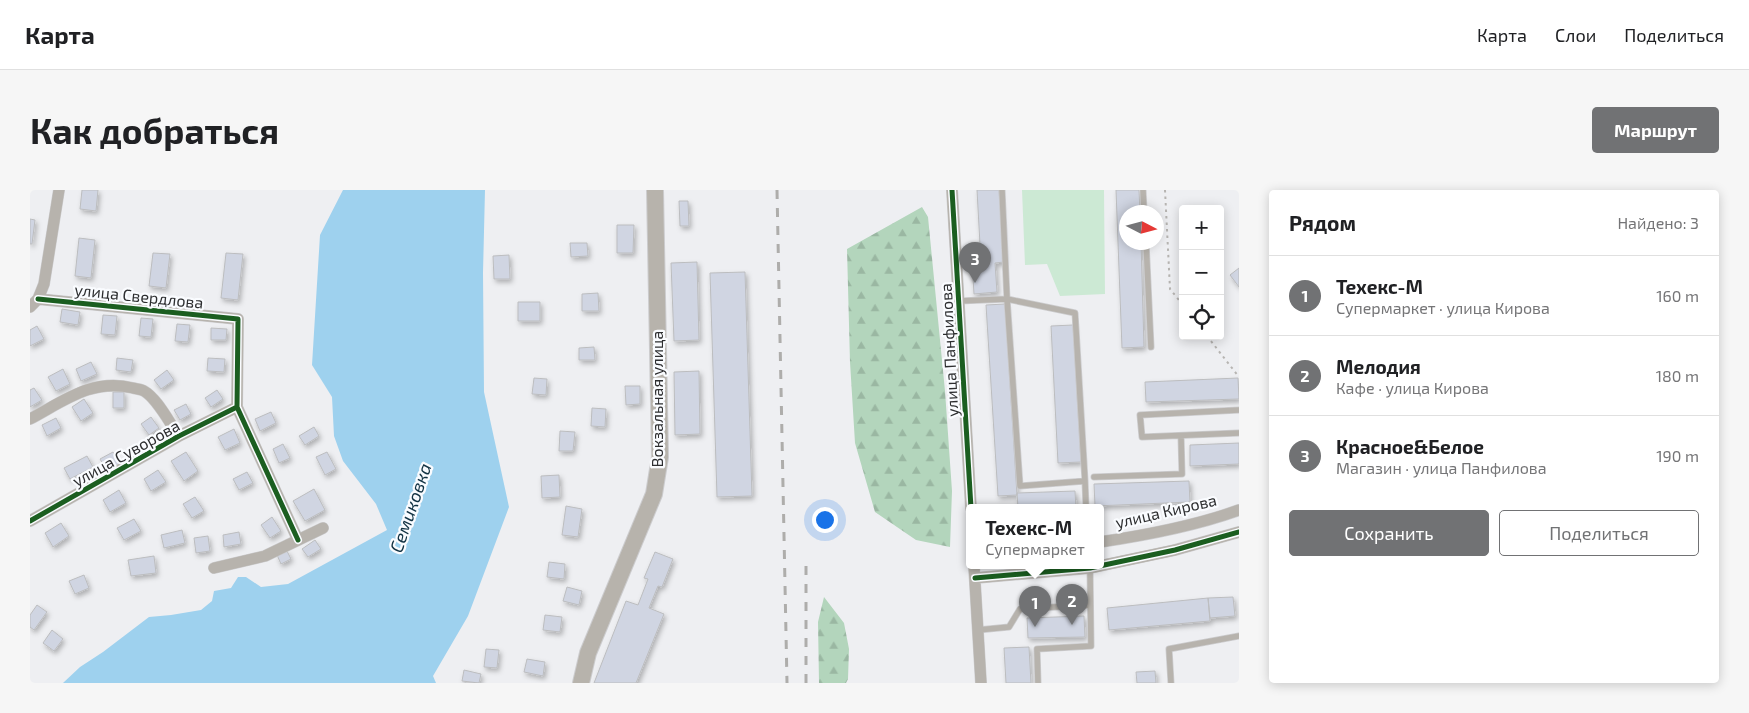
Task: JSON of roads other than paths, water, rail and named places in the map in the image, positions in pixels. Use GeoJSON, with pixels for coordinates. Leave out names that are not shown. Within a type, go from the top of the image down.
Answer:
{"type":"FeatureCollection","features":[{"type":"Feature","properties":{"kind":"main road","name":"Вокзальная улица"},"geometry":{"type":"LineString","coordinates":[[581,683],[588,653],[654,494],[660,457],[655,190]]}},
{"type":"Feature","properties":{"kind":"street"},"geometry":{"type":"LineString","coordinates":[[34,303],[44,284],[60,190]]}},
{"type":"Feature","properties":{"kind":"street","name":"улица Панфилова"},"geometry":{"type":"LineString","coordinates":[[952,190],[971,504]]}},
{"type":"Feature","properties":{"kind":"street","name":"улица Свердлова"},"geometry":{"type":"LineString","coordinates":[[34,303],[238,319],[237,407]]}},
{"type":"Feature","properties":{"kind":"street"},"geometry":{"type":"LineString","coordinates":[[30,420],[83,390],[104,385],[125,386],[144,391],[157,404],[179,436]]}},
{"type":"Feature","properties":{"kind":"street"},"geometry":{"type":"LineString","coordinates":[[237,407],[298,540]]}},
{"type":"Feature","properties":{"kind":"street","name":"улица Суворова"},"geometry":{"type":"LineString","coordinates":[[30,521],[179,436],[237,407]]}},
{"type":"Feature","properties":{"kind":"street","name":"улица Кирова"},"geometry":{"type":"LineString","coordinates":[[1104,541],[1220,517],[1239,510]]}},
{"type":"Feature","properties":{"kind":"street"},"geometry":{"type":"LineString","coordinates":[[214,568],[265,556],[324,528]]}},
{"type":"Feature","properties":{"kind":"street"},"geometry":{"type":"LineString","coordinates":[[1104,564],[1175,550],[1239,532]]}},
{"type":"Feature","properties":{"kind":"street"},"geometry":{"type":"LineString","coordinates":[[974,569],[981,683]]}},
{"type":"Feature","properties":{"kind":"street"},"geometry":{"type":"LineString","coordinates":[[975,578],[1069,569]]}},
{"type":"Feature","properties":{"kind":"lane"},"geometry":{"type":"LineString","coordinates":[[1002,190],[1007,299],[1020,486],[1085,481]]}},
{"type":"Feature","properties":{"kind":"lane"},"geometry":{"type":"LineString","coordinates":[[1143,190],[1144,205]]}},
{"type":"Feature","properties":{"kind":"lane"},"geometry":{"type":"LineString","coordinates":[[1146,250],[1151,347]]}},
{"type":"Feature","properties":{"kind":"lane"},"geometry":{"type":"LineString","coordinates":[[959,301],[1007,299],[1075,313],[1086,504]]}},
{"type":"Feature","properties":{"kind":"lane"},"geometry":{"type":"LineString","coordinates":[[1239,410],[1140,415],[1142,437],[1239,433]]}},
{"type":"Feature","properties":{"kind":"lane"},"geometry":{"type":"LineString","coordinates":[[1094,477],[1182,474],[1181,436]]}},
{"type":"Feature","properties":{"kind":"lane"},"geometry":{"type":"LineString","coordinates":[[1038,683],[1037,649],[1091,646],[1090,569]]}},
{"type":"Feature","properties":{"kind":"lane"},"geometry":{"type":"LineString","coordinates":[[978,630],[1009,627],[1020,609],[1090,605]]}},
{"type":"Feature","properties":{"kind":"lane"},"geometry":{"type":"LineString","coordinates":[[1171,683],[1170,648],[1239,636]]}},
{"type":"Feature","properties":{"kind":"water","name":"Семиковка"},"geometry":{"type":"Polygon","coordinates":[[[343,190],[485,190],[483,273],[484,392],[509,507],[468,616],[433,676],[436,683],[63,683],[80,667],[149,617],[201,610],[212,601],[214,591],[231,588],[238,577],[246,577],[261,587],[288,584],[387,530],[376,504],[343,461],[334,436],[332,397],[312,365],[320,235],[343,190]]]}},
{"type":"Feature","properties":{"kind":"railway"},"geometry":{"type":"LineString","coordinates":[[777,190],[787,683]]}},
{"type":"Feature","properties":{"kind":"railway"},"geometry":{"type":"LineString","coordinates":[[806,561],[806,683]]}},
{"type":"Feature","properties":{"kind":"place","name":"Красное&Белое"},"geometry":{"type":"Point","coordinates":[975,283]}},
{"type":"Feature","properties":{"kind":"place","name":"Мелодия"},"geometry":{"type":"Point","coordinates":[1072,625]}},
{"type":"Feature","properties":{"kind":"place","name":"Техекс-М"},"geometry":{"type":"Point","coordinates":[1035,627]}}]}
